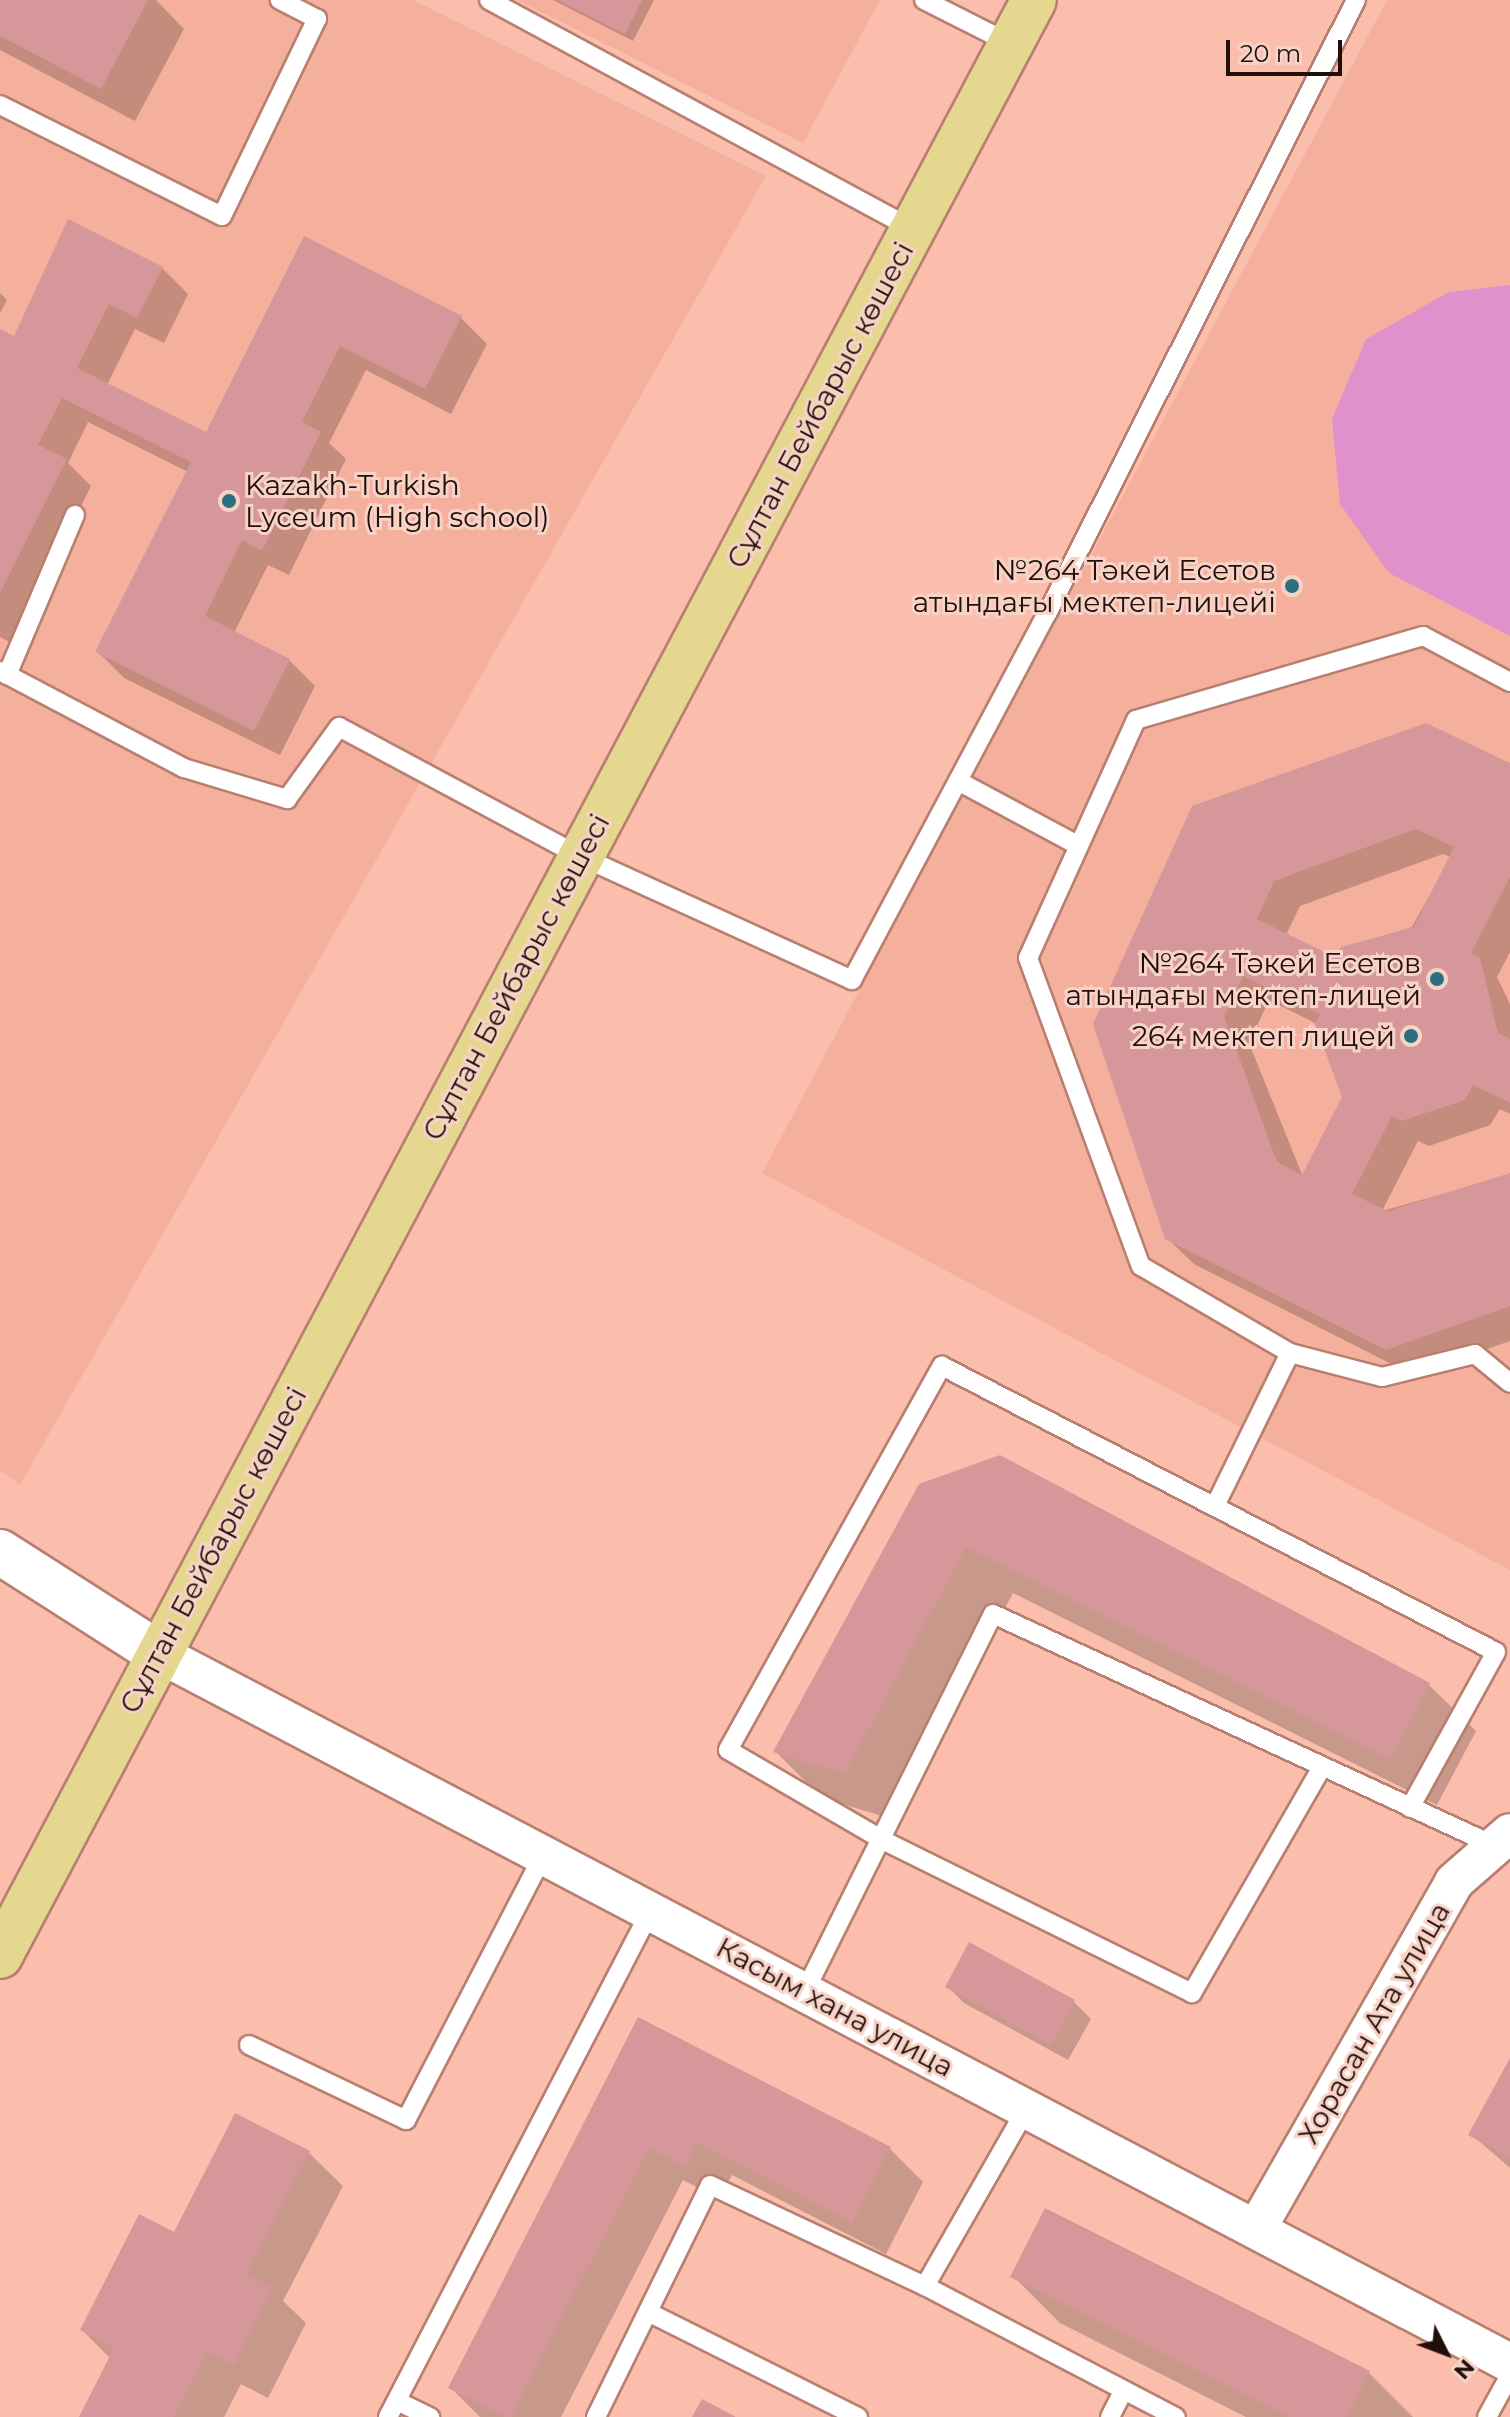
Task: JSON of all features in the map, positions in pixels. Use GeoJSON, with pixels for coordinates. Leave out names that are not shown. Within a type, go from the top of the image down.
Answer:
{"type":"FeatureCollection","features":[{"type":"Feature","properties":{"kind":"main road","name":"Сұлтан Бейбарыс көшесі"},"geometry":{"type":"LineString","coordinates":[[0,1956],[1034,0]]}},
{"type":"Feature","properties":{"kind":"street"},"geometry":{"type":"LineString","coordinates":[[0,1552],[158,1653]]}},
{"type":"Feature","properties":{"kind":"street","name":"Касым хана улица"},"geometry":{"type":"LineString","coordinates":[[158,1653],[1510,2363]]}},
{"type":"Feature","properties":{"kind":"street","name":"Хорасан Ата улица"},"geometry":{"type":"LineString","coordinates":[[1257,2228],[1454,1882],[1502,1840]]}},
{"type":"Feature","properties":{"kind":"lane"},"geometry":{"type":"LineString","coordinates":[[0,105],[222,216],[317,19],[280,0]]}},
{"type":"Feature","properties":{"kind":"lane"},"geometry":{"type":"LineString","coordinates":[[489,0],[913,229]]}},
{"type":"Feature","properties":{"kind":"lane"},"geometry":{"type":"LineString","coordinates":[[924,0],[1011,44]]}},
{"type":"Feature","properties":{"kind":"lane"},"geometry":{"type":"LineString","coordinates":[[75,515],[4,673],[184,768],[287,799],[339,727],[580,856],[852,980],[958,781],[1356,0]]}},
{"type":"Feature","properties":{"kind":"lane"},"geometry":{"type":"LineString","coordinates":[[1510,682],[1423,636],[1136,720],[1028,958],[1141,1266],[1290,1353],[1382,1377],[1475,1354],[1510,1383]]}},
{"type":"Feature","properties":{"kind":"lane"},"geometry":{"type":"LineString","coordinates":[[958,781],[1079,846]]}},
{"type":"Feature","properties":{"kind":"lane"},"geometry":{"type":"LineString","coordinates":[[1215,1506],[1290,1353]]}},
{"type":"Feature","properties":{"kind":"lane"},"geometry":{"type":"LineString","coordinates":[[1322,1767],[1192,1993],[881,1839],[728,1750],[942,1366],[1496,1652],[1410,1808]]}},
{"type":"Feature","properties":{"kind":"lane"},"geometry":{"type":"LineString","coordinates":[[805,1991],[993,1614],[1410,1808],[1502,1840]]}},
{"type":"Feature","properties":{"kind":"lane"},"geometry":{"type":"LineString","coordinates":[[249,2045],[406,2120],[544,1854]]}},
{"type":"Feature","properties":{"kind":"lane"},"geometry":{"type":"LineString","coordinates":[[430,2417],[392,2409],[651,1910]]}},
{"type":"Feature","properties":{"kind":"lane"},"geometry":{"type":"LineString","coordinates":[[925,2286],[1027,2108]]}},
{"type":"Feature","properties":{"kind":"lane"},"geometry":{"type":"LineString","coordinates":[[596,2417],[710,2185],[925,2286],[1176,2417]]}},
{"type":"Feature","properties":{"kind":"lane"},"geometry":{"type":"LineString","coordinates":[[648,2312],[858,2417]]}},
{"type":"Feature","properties":{"kind":"lane"},"geometry":{"type":"LineString","coordinates":[[1487,2417],[1510,2375]]}},
{"type":"Feature","properties":{"kind":"lane"},"geometry":{"type":"LineString","coordinates":[[1110,2417],[1124,2390]]}},
{"type":"Feature","properties":{"kind":"shaded area"},"geometry":{"type":"Polygon","coordinates":[[[0,0],[413,0],[766,176],[20,1485],[0,1470],[0,0]]]}},
{"type":"Feature","properties":{"kind":"shaded area"},"geometry":{"type":"Polygon","coordinates":[[[517,0],[880,0],[803,143],[517,0]]]}},
{"type":"Feature","properties":{"kind":"shaded area","name":"№264 Тәкей Есетов атындағы мектеп-лицейі"},"geometry":{"type":"Polygon","coordinates":[[[1387,0],[1510,0],[1510,1570],[762,1173],[1387,0]]]}},
{"type":"Feature","properties":{"kind":"shaded area"},"geometry":{"type":"Polygon","coordinates":[[[1510,285],[1510,636],[1389,573],[1340,504],[1332,419],[1366,339],[1449,292],[1510,285]]]}},
{"type":"Feature","properties":{"kind":"building"},"geometry":{"type":"Polygon","coordinates":[[[0,0],[148,0],[101,89],[0,36],[0,0]]]}},
{"type":"Feature","properties":{"kind":"building"},"geometry":{"type":"Polygon","coordinates":[[[558,0],[642,0],[625,34],[558,0]]]}},
{"type":"Feature","properties":{"kind":"building","name":"Kazakh-Turkish Lyceum (High school)"},"geometry":{"type":"Polygon","coordinates":[[[68,219],[163,267],[137,318],[109,304],[77,368],[206,432],[304,236],[462,316],[425,389],[340,346],[302,422],[321,432],[262,551],[242,540],[205,616],[290,659],[254,731],[95,652],[191,462],[62,398],[38,445],[67,459],[0,593],[0,329],[14,336],[68,219]]]}},
{"type":"Feature","properties":{"kind":"building","name":"264 мектеп лицей"},"geometry":{"type":"Polygon","coordinates":[[[1426,723],[1510,763],[1510,877],[1471,953],[1480,958],[1498,1033],[1510,1039],[1510,1103],[1473,1085],[1465,1100],[1401,1121],[1392,1116],[1352,1194],[1388,1211],[1510,1173],[1510,1306],[1386,1350],[1165,1239],[1093,1024],[1192,806],[1426,723]],[[1416,829],[1274,881],[1257,919],[1335,957],[1341,947],[1414,927],[1454,847],[1416,829]],[[1243,976],[1224,1016],[1277,1162],[1302,1175],[1342,1097],[1315,1024],[1320,1014],[1243,976]]]}},
{"type":"Feature","properties":{"kind":"building"},"geometry":{"type":"Polygon","coordinates":[[[1000,1455],[1430,1683],[1390,1760],[966,1547],[845,1774],[773,1752],[919,1484],[1000,1455]]]}},
{"type":"Feature","properties":{"kind":"building"},"geometry":{"type":"Polygon","coordinates":[[[969,1942],[1075,2000],[1051,2045],[945,1987],[969,1942]]]}},
{"type":"Feature","properties":{"kind":"building"},"geometry":{"type":"Polygon","coordinates":[[[638,2017],[891,2147],[852,2222],[698,2143],[685,2166],[649,2148],[511,2417],[504,2417],[448,2388],[638,2017]]]}},
{"type":"Feature","properties":{"kind":"building"},"geometry":{"type":"Polygon","coordinates":[[[1510,2058],[1510,2158],[1468,2135],[1510,2058]]]}},
{"type":"Feature","properties":{"kind":"building"},"geometry":{"type":"Polygon","coordinates":[[[235,2113],[310,2151],[247,2274],[273,2288],[234,2366],[207,2352],[173,2417],[79,2417],[114,2348],[80,2330],[139,2214],[174,2232],[235,2113]]]}},
{"type":"Feature","properties":{"kind":"building"},"geometry":{"type":"Polygon","coordinates":[[[1045,2208],[1370,2371],[1347,2417],[1289,2417],[1010,2277],[1045,2208]]]}},
{"type":"Feature","properties":{"kind":"building"},"geometry":{"type":"Polygon","coordinates":[[[702,2399],[736,2417],[692,2417],[702,2399]]]}},
{"type":"Feature","properties":{"kind":"place","name":"Kazakh-Turkish Lyceum (High school)"},"geometry":{"type":"Point","coordinates":[229,501]}},
{"type":"Feature","properties":{"kind":"place","name":"№264 Тәкей Есетов атындағы мектеп-лицейі"},"geometry":{"type":"Point","coordinates":[1292,586]}},
{"type":"Feature","properties":{"kind":"place","name":"№264 Тәкей Есетов атындағы мектеп-лицей"},"geometry":{"type":"Point","coordinates":[1437,979]}},
{"type":"Feature","properties":{"kind":"place","name":"264 мектеп лицей"},"geometry":{"type":"Point","coordinates":[1411,1036]}}]}
